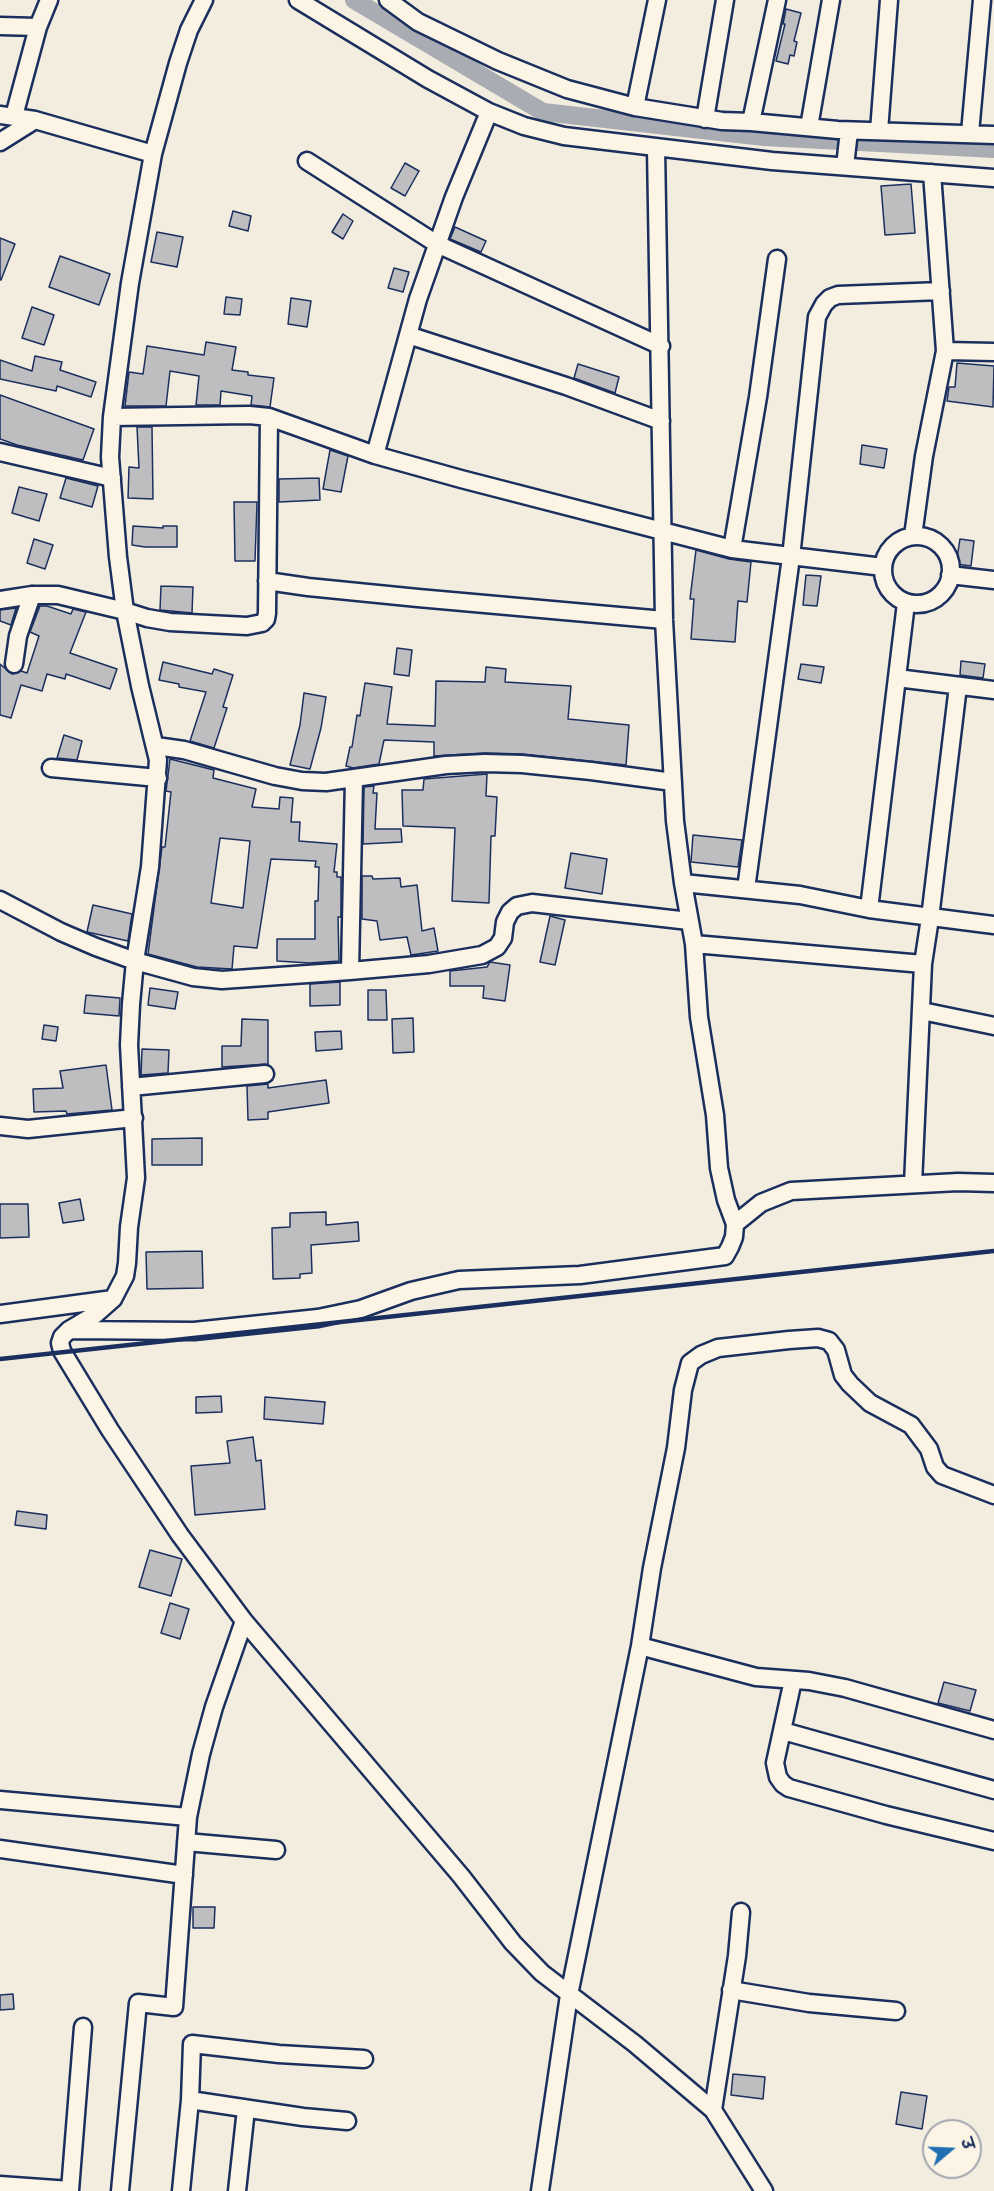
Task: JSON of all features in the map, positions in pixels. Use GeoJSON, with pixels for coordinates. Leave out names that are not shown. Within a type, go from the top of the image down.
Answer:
{"type":"FeatureCollection","features":[{"type":"Feature","properties":{"kind":"street"},"geometry":{"type":"LineString","coordinates":[[49,0],[7,115],[35,120],[153,154]]}},
{"type":"Feature","properties":{"kind":"street"},"geometry":{"type":"LineString","coordinates":[[204,0],[189,30],[178,63],[153,154],[130,283],[112,417],[110,457],[125,611],[158,760],[150,867],[135,961],[129,1045],[136,1178],[129,1227],[127,1263],[125,1276],[113,1299],[96,1314],[69,1330],[60,1343],[66,1359],[180,1535],[244,1621],[461,1876],[513,1943],[542,1973],[635,2043],[713,2110],[764,2191]]}},
{"type":"Feature","properties":{"kind":"street"},"geometry":{"type":"LineString","coordinates":[[298,0],[428,79],[489,112],[524,126],[564,136],[772,161],[846,162],[994,178]]}},
{"type":"Feature","properties":{"kind":"street"},"geometry":{"type":"LineString","coordinates":[[388,0],[418,22],[498,61],[567,88],[635,107],[705,119],[809,127],[849,134],[879,131],[994,135]]}},
{"type":"Feature","properties":{"kind":"street"},"geometry":{"type":"LineString","coordinates":[[635,107],[657,0]]}},
{"type":"Feature","properties":{"kind":"street"},"geometry":{"type":"LineString","coordinates":[[705,119],[725,0]]}},
{"type":"Feature","properties":{"kind":"street"},"geometry":{"type":"LineString","coordinates":[[752,122],[777,0]]}},
{"type":"Feature","properties":{"kind":"street"},"geometry":{"type":"LineString","coordinates":[[809,127],[831,0]]}},
{"type":"Feature","properties":{"kind":"street"},"geometry":{"type":"LineString","coordinates":[[879,131],[889,0]]}},
{"type":"Feature","properties":{"kind":"street"},"geometry":{"type":"LineString","coordinates":[[970,133],[982,0]]}},
{"type":"Feature","properties":{"kind":"street"},"geometry":{"type":"LineString","coordinates":[[0,26],[38,27]]}},
{"type":"Feature","properties":{"kind":"street"},"geometry":{"type":"LineString","coordinates":[[375,455],[418,299],[454,197],[489,112]]}},
{"type":"Feature","properties":{"kind":"street"},"geometry":{"type":"LineString","coordinates":[[0,142],[35,120]]}},
{"type":"Feature","properties":{"kind":"street"},"geometry":{"type":"LineString","coordinates":[[846,162],[849,134]]}},
{"type":"Feature","properties":{"kind":"street"},"geometry":{"type":"LineString","coordinates":[[69,1330],[194,1331],[240,1327],[338,1314],[411,1291],[459,1280],[561,1277],[725,1256],[734,1237],[735,1224],[726,1200],[719,1168],[715,1115],[699,1017],[694,944],[683,883],[673,782],[664,620],[656,148]]}},
{"type":"Feature","properties":{"kind":"street"},"geometry":{"type":"LineString","coordinates":[[307,161],[437,244],[661,346]]}},
{"type":"Feature","properties":{"kind":"street"},"geometry":{"type":"LineString","coordinates":[[913,536],[924,456],[945,351],[932,173]]}},
{"type":"Feature","properties":{"kind":"street"},"geometry":{"type":"LineString","coordinates":[[732,549],[758,397],[777,259]]}},
{"type":"Feature","properties":{"kind":"street"},"geometry":{"type":"LineString","coordinates":[[746,889],[791,557],[817,317],[830,298],[838,296],[941,291]]}},
{"type":"Feature","properties":{"kind":"street"},"geometry":{"type":"LineString","coordinates":[[408,335],[566,386],[662,421]]}},
{"type":"Feature","properties":{"kind":"street"},"geometry":{"type":"LineString","coordinates":[[945,351],[994,352]]}},
{"type":"Feature","properties":{"kind":"street"},"geometry":{"type":"LineString","coordinates":[[112,417],[249,415],[269,417],[375,455],[732,549],[883,567]]}},
{"type":"Feature","properties":{"kind":"street"},"geometry":{"type":"LineString","coordinates":[[0,600],[32,595],[67,596],[170,622],[256,625],[266,620],[269,417]]}},
{"type":"Feature","properties":{"kind":"street"},"geometry":{"type":"LineString","coordinates":[[0,452],[112,478]]}},
{"type":"Feature","properties":{"kind":"street"},"geometry":{"type":"LineString","coordinates":[[913,536],[924,536],[944,548],[949,558],[950,575],[945,590],[937,598],[928,603],[916,605],[906,603],[888,589],[883,567],[892,546],[902,539],[913,536]]}},
{"type":"Feature","properties":{"kind":"street"},"geometry":{"type":"LineString","coordinates":[[950,575],[994,580]]}},
{"type":"Feature","properties":{"kind":"street"},"geometry":{"type":"LineString","coordinates":[[267,581],[418,598],[664,620]]}},
{"type":"Feature","properties":{"kind":"street"},"geometry":{"type":"LineString","coordinates":[[14,664],[18,636],[32,595]]}},
{"type":"Feature","properties":{"kind":"street"},"geometry":{"type":"LineString","coordinates":[[869,909],[906,603]]}},
{"type":"Feature","properties":{"kind":"street"},"geometry":{"type":"LineString","coordinates":[[897,678],[994,690]]}},
{"type":"Feature","properties":{"kind":"street"},"geometry":{"type":"LineString","coordinates":[[913,1184],[922,1011],[922,964],[930,918],[958,686]]}},
{"type":"Feature","properties":{"kind":"street"},"geometry":{"type":"LineString","coordinates":[[156,746],[184,750],[275,776],[302,781],[326,782],[354,779],[446,765],[522,764],[673,782]]}},
{"type":"Feature","properties":{"kind":"street"},"geometry":{"type":"LineString","coordinates":[[51,768],[158,778]]}},
{"type":"Feature","properties":{"kind":"street"},"geometry":{"type":"LineString","coordinates":[[350,971],[354,779]]}},
{"type":"Feature","properties":{"kind":"street"},"geometry":{"type":"LineString","coordinates":[[683,883],[800,896],[869,909],[994,925]]}},
{"type":"Feature","properties":{"kind":"street"},"geometry":{"type":"LineString","coordinates":[[0,900],[61,932],[135,961],[193,977],[222,980],[429,964],[482,955],[497,947],[510,912],[517,906],[532,903],[689,921]]}},
{"type":"Feature","properties":{"kind":"street"},"geometry":{"type":"LineString","coordinates":[[694,944],[922,964]]}},
{"type":"Feature","properties":{"kind":"street"},"geometry":{"type":"LineString","coordinates":[[922,1011],[994,1026]]}},
{"type":"Feature","properties":{"kind":"street"},"geometry":{"type":"LineString","coordinates":[[131,1088],[265,1074]]}},
{"type":"Feature","properties":{"kind":"street"},"geometry":{"type":"LineString","coordinates":[[0,1126],[28,1129],[134,1118]]}},
{"type":"Feature","properties":{"kind":"street"},"geometry":{"type":"LineString","coordinates":[[735,1224],[761,1203],[791,1191],[979,1181],[994,1183]]}},
{"type":"Feature","properties":{"kind":"street"},"geometry":{"type":"LineString","coordinates":[[0,1314],[113,1299]]}},
{"type":"Feature","properties":{"kind":"street"},"geometry":{"type":"LineString","coordinates":[[540,2191],[569,1995],[640,1646],[652,1568],[676,1448],[686,1375],[690,1363],[717,1348],[818,1338],[829,1341],[836,1350],[843,1375],[850,1384],[870,1403],[911,1425],[921,1436],[929,1449],[935,1467],[942,1475],[994,1495]]}},
{"type":"Feature","properties":{"kind":"street"},"geometry":{"type":"LineString","coordinates":[[120,2191],[138,2003],[174,2007],[188,1818],[201,1754],[214,1707],[244,1621]]}},
{"type":"Feature","properties":{"kind":"street"},"geometry":{"type":"LineString","coordinates":[[640,1646],[756,1677],[845,1688],[994,1730]]}},
{"type":"Feature","properties":{"kind":"street"},"geometry":{"type":"LineString","coordinates":[[794,1680],[775,1770],[778,1777],[789,1788],[994,1841]]}},
{"type":"Feature","properties":{"kind":"street"},"geometry":{"type":"LineString","coordinates":[[783,1731],[994,1790]]}},
{"type":"Feature","properties":{"kind":"street"},"geometry":{"type":"LineString","coordinates":[[0,1800],[188,1818]]}},
{"type":"Feature","properties":{"kind":"street"},"geometry":{"type":"LineString","coordinates":[[186,1842],[276,1850]]}},
{"type":"Feature","properties":{"kind":"street"},"geometry":{"type":"LineString","coordinates":[[0,1849],[184,1875]]}},
{"type":"Feature","properties":{"kind":"street"},"geometry":{"type":"LineString","coordinates":[[713,2110],[737,1956],[741,1912]]}},
{"type":"Feature","properties":{"kind":"street"},"geometry":{"type":"LineString","coordinates":[[731,1990],[809,2003],[896,2011]]}},
{"type":"Feature","properties":{"kind":"street"},"geometry":{"type":"LineString","coordinates":[[0,2185],[20,2189],[70,2190],[82,2027]]}},
{"type":"Feature","properties":{"kind":"street"},"geometry":{"type":"LineString","coordinates":[[181,2191],[190,2100],[192,2044],[279,2054],[364,2060]]}},
{"type":"Feature","properties":{"kind":"street"},"geometry":{"type":"LineString","coordinates":[[190,2100],[303,2117],[347,2121]]}},
{"type":"Feature","properties":{"kind":"street"},"geometry":{"type":"LineString","coordinates":[[237,2191],[246,2109]]}},
{"type":"Feature","properties":{"kind":"building"},"geometry":{"type":"Polygon","coordinates":[[[786,9],[801,13],[794,41],[797,42],[794,56],[790,55],[788,64],[776,61],[785,24],[783,24],[786,9]]]}},
{"type":"Feature","properties":{"kind":"building"},"geometry":{"type":"Polygon","coordinates":[[[405,163],[419,171],[405,196],[391,188],[405,163]]]}},
{"type":"Feature","properties":{"kind":"building"},"geometry":{"type":"Polygon","coordinates":[[[911,184],[915,233],[885,235],[881,186],[911,184]]]}},
{"type":"Feature","properties":{"kind":"building"},"geometry":{"type":"Polygon","coordinates":[[[233,211],[251,216],[248,231],[229,226],[233,211]]]}},
{"type":"Feature","properties":{"kind":"building"},"geometry":{"type":"Polygon","coordinates":[[[343,214],[353,221],[343,239],[332,232],[343,214]]]}},
{"type":"Feature","properties":{"kind":"building"},"geometry":{"type":"Polygon","coordinates":[[[455,227],[486,241],[481,252],[450,239],[455,227]]]}},
{"type":"Feature","properties":{"kind":"building"},"geometry":{"type":"Polygon","coordinates":[[[157,232],[183,237],[177,267],[151,262],[157,232]]]}},
{"type":"Feature","properties":{"kind":"building"},"geometry":{"type":"Polygon","coordinates":[[[0,238],[15,244],[1,280],[0,280],[0,238]]]}},
{"type":"Feature","properties":{"kind":"building"},"geometry":{"type":"Polygon","coordinates":[[[60,256],[110,274],[99,305],[49,287],[60,256]]]}},
{"type":"Feature","properties":{"kind":"building"},"geometry":{"type":"Polygon","coordinates":[[[394,268],[409,272],[403,292],[388,288],[394,268]]]}},
{"type":"Feature","properties":{"kind":"building"},"geometry":{"type":"Polygon","coordinates":[[[226,297],[242,299],[240,315],[224,314],[226,297]]]}},
{"type":"Feature","properties":{"kind":"building"},"geometry":{"type":"Polygon","coordinates":[[[291,298],[311,301],[307,327],[288,324],[291,298]]]}},
{"type":"Feature","properties":{"kind":"building"},"geometry":{"type":"Polygon","coordinates":[[[32,307],[54,315],[44,345],[22,338],[32,307]]]}},
{"type":"Feature","properties":{"kind":"building"},"geometry":{"type":"Polygon","coordinates":[[[206,342],[236,347],[232,370],[248,372],[248,375],[274,378],[270,407],[251,405],[252,396],[221,391],[220,405],[196,405],[199,376],[170,371],[166,406],[125,406],[129,372],[143,374],[147,346],[204,355],[206,342]]]}},
{"type":"Feature","properties":{"kind":"building"},"geometry":{"type":"Polygon","coordinates":[[[35,356],[62,362],[60,370],[96,382],[91,397],[57,386],[56,391],[0,379],[0,360],[32,371],[35,356]]]}},
{"type":"Feature","properties":{"kind":"building"},"geometry":{"type":"Polygon","coordinates":[[[957,363],[994,366],[993,407],[947,401],[949,387],[955,387],[957,363]]]}},
{"type":"Feature","properties":{"kind":"building"},"geometry":{"type":"Polygon","coordinates":[[[578,364],[619,377],[615,393],[574,378],[578,364]]]}},
{"type":"Feature","properties":{"kind":"building"},"geometry":{"type":"Polygon","coordinates":[[[0,395],[94,429],[83,460],[0,439],[0,395]]]}},
{"type":"Feature","properties":{"kind":"building"},"geometry":{"type":"Polygon","coordinates":[[[137,427],[152,427],[153,499],[128,498],[129,467],[139,468],[137,427]]]}},
{"type":"Feature","properties":{"kind":"building"},"geometry":{"type":"Polygon","coordinates":[[[862,445],[887,449],[884,468],[860,464],[862,445]]]}},
{"type":"Feature","properties":{"kind":"building"},"geometry":{"type":"Polygon","coordinates":[[[330,450],[348,456],[341,492],[323,489],[330,450]]]}},
{"type":"Feature","properties":{"kind":"building"},"geometry":{"type":"Polygon","coordinates":[[[66,478],[98,486],[92,507],[60,498],[66,478]]]}},
{"type":"Feature","properties":{"kind":"building"},"geometry":{"type":"Polygon","coordinates":[[[319,478],[320,500],[279,502],[279,479],[319,478]]]}},
{"type":"Feature","properties":{"kind":"building"},"geometry":{"type":"Polygon","coordinates":[[[19,487],[47,494],[39,521],[12,513],[19,487]]]}},
{"type":"Feature","properties":{"kind":"building"},"geometry":{"type":"Polygon","coordinates":[[[234,502],[257,502],[255,561],[235,561],[234,502]]]}},
{"type":"Feature","properties":{"kind":"building"},"geometry":{"type":"Polygon","coordinates":[[[133,526],[163,528],[163,526],[177,526],[177,547],[132,545],[133,526]]]}},
{"type":"Feature","properties":{"kind":"building"},"geometry":{"type":"Polygon","coordinates":[[[34,539],[53,545],[45,569],[27,563],[34,539]]]}},
{"type":"Feature","properties":{"kind":"building"},"geometry":{"type":"Polygon","coordinates":[[[960,539],[974,541],[971,566],[956,564],[960,539]]]}},
{"type":"Feature","properties":{"kind":"building"},"geometry":{"type":"Polygon","coordinates":[[[696,550],[751,562],[747,602],[738,601],[735,642],[691,639],[694,599],[690,599],[696,550]]]}},
{"type":"Feature","properties":{"kind":"building"},"geometry":{"type":"Polygon","coordinates":[[[806,575],[821,576],[817,606],[803,605],[806,575]]]}},
{"type":"Feature","properties":{"kind":"building"},"geometry":{"type":"Polygon","coordinates":[[[161,586],[193,587],[192,613],[160,610],[161,586]]]}},
{"type":"Feature","properties":{"kind":"building"},"geometry":{"type":"Polygon","coordinates":[[[40,606],[71,614],[73,609],[86,612],[70,653],[117,669],[110,689],[66,674],[65,679],[47,674],[42,691],[21,685],[11,718],[0,715],[0,664],[12,674],[21,671],[27,673],[39,636],[30,632],[40,606]]]}},
{"type":"Feature","properties":{"kind":"building"},"geometry":{"type":"Polygon","coordinates":[[[16,608],[11,625],[0,621],[0,610],[16,608]]]}},
{"type":"Feature","properties":{"kind":"building"},"geometry":{"type":"Polygon","coordinates":[[[397,648],[412,650],[409,676],[394,674],[397,648]]]}},
{"type":"Feature","properties":{"kind":"building"},"geometry":{"type":"Polygon","coordinates":[[[961,661],[985,664],[983,678],[960,675],[961,661]]]}},
{"type":"Feature","properties":{"kind":"building"},"geometry":{"type":"Polygon","coordinates":[[[163,662],[212,674],[214,669],[233,675],[223,707],[227,708],[214,748],[190,741],[206,692],[179,687],[179,684],[159,680],[163,662]]]}},
{"type":"Feature","properties":{"kind":"building"},"geometry":{"type":"Polygon","coordinates":[[[801,664],[824,667],[821,683],[798,679],[801,664]]]}},
{"type":"Feature","properties":{"kind":"building"},"geometry":{"type":"Polygon","coordinates":[[[486,667],[506,669],[505,682],[571,686],[568,719],[629,725],[626,765],[522,754],[485,753],[434,756],[434,742],[384,740],[379,764],[353,768],[346,766],[350,747],[352,747],[357,715],[360,716],[365,683],[392,687],[387,724],[435,726],[436,681],[485,682],[486,667]]]}},
{"type":"Feature","properties":{"kind":"building"},"geometry":{"type":"Polygon","coordinates":[[[304,693],[326,697],[321,728],[310,769],[290,765],[300,725],[304,693]]]}},
{"type":"Feature","properties":{"kind":"building"},"geometry":{"type":"Polygon","coordinates":[[[64,735],[82,741],[77,760],[57,758],[64,735]]]}},
{"type":"Feature","properties":{"kind":"building"},"geometry":{"type":"Polygon","coordinates":[[[170,759],[214,770],[213,778],[256,789],[252,807],[279,809],[280,797],[293,798],[291,822],[300,822],[299,841],[337,844],[334,872],[337,872],[337,877],[341,877],[341,917],[338,917],[339,961],[309,963],[277,961],[277,939],[315,939],[315,901],[318,901],[319,867],[315,867],[316,861],[271,859],[257,948],[234,946],[232,969],[197,967],[148,954],[162,847],[165,847],[171,792],[166,791],[170,759]],[[220,838],[211,903],[243,908],[250,841],[220,838]]]}},
{"type":"Feature","properties":{"kind":"building"},"geometry":{"type":"Polygon","coordinates":[[[487,774],[486,796],[497,797],[495,836],[491,836],[489,903],[452,901],[455,828],[403,826],[402,790],[423,790],[424,779],[487,774]]]}},
{"type":"Feature","properties":{"kind":"building"},"geometry":{"type":"Polygon","coordinates":[[[374,786],[373,793],[377,793],[375,829],[401,829],[402,842],[363,844],[364,787],[374,786]]]}},
{"type":"Feature","properties":{"kind":"building"},"geometry":{"type":"Polygon","coordinates":[[[693,835],[742,840],[738,867],[691,862],[693,835]]]}},
{"type":"Feature","properties":{"kind":"building"},"geometry":{"type":"Polygon","coordinates":[[[571,853],[607,859],[602,894],[565,888],[571,853]]]}},
{"type":"Feature","properties":{"kind":"building"},"geometry":{"type":"Polygon","coordinates":[[[362,876],[372,876],[373,879],[400,878],[401,887],[417,885],[422,931],[434,928],[438,951],[411,955],[407,937],[380,940],[377,921],[362,919],[362,876]]]}},
{"type":"Feature","properties":{"kind":"building"},"geometry":{"type":"Polygon","coordinates":[[[93,905],[132,914],[128,941],[87,932],[93,905]]]}},
{"type":"Feature","properties":{"kind":"building"},"geometry":{"type":"Polygon","coordinates":[[[550,916],[565,920],[555,965],[540,962],[550,916]]]}},
{"type":"Feature","properties":{"kind":"building"},"geometry":{"type":"Polygon","coordinates":[[[490,962],[510,965],[505,1001],[483,998],[484,986],[450,986],[450,971],[487,967],[490,962]]]}},
{"type":"Feature","properties":{"kind":"building"},"geometry":{"type":"Polygon","coordinates":[[[340,982],[340,1005],[310,1006],[310,984],[340,982]]]}},
{"type":"Feature","properties":{"kind":"building"},"geometry":{"type":"Polygon","coordinates":[[[150,988],[178,992],[175,1009],[148,1005],[150,988]]]}},
{"type":"Feature","properties":{"kind":"building"},"geometry":{"type":"Polygon","coordinates":[[[368,990],[386,990],[387,1020],[368,1020],[368,990]]]}},
{"type":"Feature","properties":{"kind":"building"},"geometry":{"type":"Polygon","coordinates":[[[86,995],[120,998],[119,1016],[84,1013],[86,995]]]}},
{"type":"Feature","properties":{"kind":"building"},"geometry":{"type":"Polygon","coordinates":[[[413,1018],[414,1052],[393,1053],[392,1019],[413,1018]]]}},
{"type":"Feature","properties":{"kind":"building"},"geometry":{"type":"Polygon","coordinates":[[[242,1019],[268,1020],[268,1064],[222,1067],[222,1046],[241,1046],[242,1019]]]}},
{"type":"Feature","properties":{"kind":"building"},"geometry":{"type":"Polygon","coordinates":[[[44,1025],[58,1027],[56,1041],[42,1039],[44,1025]]]}},
{"type":"Feature","properties":{"kind":"building"},"geometry":{"type":"Polygon","coordinates":[[[341,1031],[342,1049],[316,1051],[315,1032],[341,1031]]]}},
{"type":"Feature","properties":{"kind":"building"},"geometry":{"type":"Polygon","coordinates":[[[142,1049],[169,1050],[168,1073],[141,1075],[142,1049]]]}},
{"type":"Feature","properties":{"kind":"building"},"geometry":{"type":"Polygon","coordinates":[[[106,1065],[112,1110],[67,1114],[66,1111],[34,1112],[33,1089],[63,1088],[60,1071],[106,1065]]]}},
{"type":"Feature","properties":{"kind":"building"},"geometry":{"type":"Polygon","coordinates":[[[326,1080],[329,1103],[268,1112],[268,1119],[248,1120],[247,1086],[268,1084],[268,1088],[326,1080]]]}},
{"type":"Feature","properties":{"kind":"building"},"geometry":{"type":"Polygon","coordinates":[[[202,1138],[202,1165],[152,1165],[152,1139],[202,1138]]]}},
{"type":"Feature","properties":{"kind":"building"},"geometry":{"type":"Polygon","coordinates":[[[80,1199],[84,1220],[63,1223],[59,1203],[80,1199]]]}},
{"type":"Feature","properties":{"kind":"building"},"geometry":{"type":"Polygon","coordinates":[[[0,1204],[28,1204],[29,1237],[0,1238],[0,1204]]]}},
{"type":"Feature","properties":{"kind":"building"},"geometry":{"type":"Polygon","coordinates":[[[326,1212],[326,1225],[358,1222],[359,1241],[311,1245],[312,1273],[300,1274],[300,1278],[273,1279],[272,1228],[290,1227],[290,1213],[326,1212]]]}},
{"type":"Feature","properties":{"kind":"building"},"geometry":{"type":"Polygon","coordinates":[[[202,1251],[203,1288],[147,1289],[146,1252],[202,1251]]]}},
{"type":"Feature","properties":{"kind":"building"},"geometry":{"type":"Polygon","coordinates":[[[221,1396],[222,1412],[196,1413],[196,1397],[221,1396]]]}},
{"type":"Feature","properties":{"kind":"building"},"geometry":{"type":"Polygon","coordinates":[[[265,1397],[325,1402],[323,1424],[264,1419],[265,1397]]]}},
{"type":"Feature","properties":{"kind":"building"},"geometry":{"type":"Polygon","coordinates":[[[253,1437],[256,1461],[261,1460],[265,1509],[195,1515],[191,1466],[230,1463],[227,1441],[253,1437]]]}},
{"type":"Feature","properties":{"kind":"building"},"geometry":{"type":"Polygon","coordinates":[[[17,1511],[47,1515],[46,1529],[15,1525],[17,1511]]]}},
{"type":"Feature","properties":{"kind":"building"},"geometry":{"type":"Polygon","coordinates":[[[150,1550],[182,1559],[171,1596],[139,1587],[150,1550]]]}},
{"type":"Feature","properties":{"kind":"building"},"geometry":{"type":"Polygon","coordinates":[[[170,1603],[189,1609],[180,1639],[161,1633],[170,1603]]]}},
{"type":"Feature","properties":{"kind":"building"},"geometry":{"type":"Polygon","coordinates":[[[944,1682],[976,1690],[970,1711],[938,1703],[944,1682]]]}},
{"type":"Feature","properties":{"kind":"building"},"geometry":{"type":"Polygon","coordinates":[[[193,1907],[215,1907],[214,1928],[193,1928],[193,1907]]]}},
{"type":"Feature","properties":{"kind":"building"},"geometry":{"type":"Polygon","coordinates":[[[13,1994],[14,2009],[0,2010],[0,1995],[13,1994]]]}},
{"type":"Feature","properties":{"kind":"building"},"geometry":{"type":"Polygon","coordinates":[[[733,2074],[765,2077],[763,2099],[731,2095],[733,2074]]]}},
{"type":"Feature","properties":{"kind":"building"},"geometry":{"type":"Polygon","coordinates":[[[901,2092],[927,2096],[922,2129],[896,2124],[901,2092]]]}},
{"type":"Feature","properties":{"kind":"waterway"},"geometry":{"type":"LineString","coordinates":[[354,0],[543,112],[764,137],[994,149]]}},
{"type":"Feature","properties":{"kind":"railway"},"geometry":{"type":"LineString","coordinates":[[0,1359],[994,1251]]}}]}
